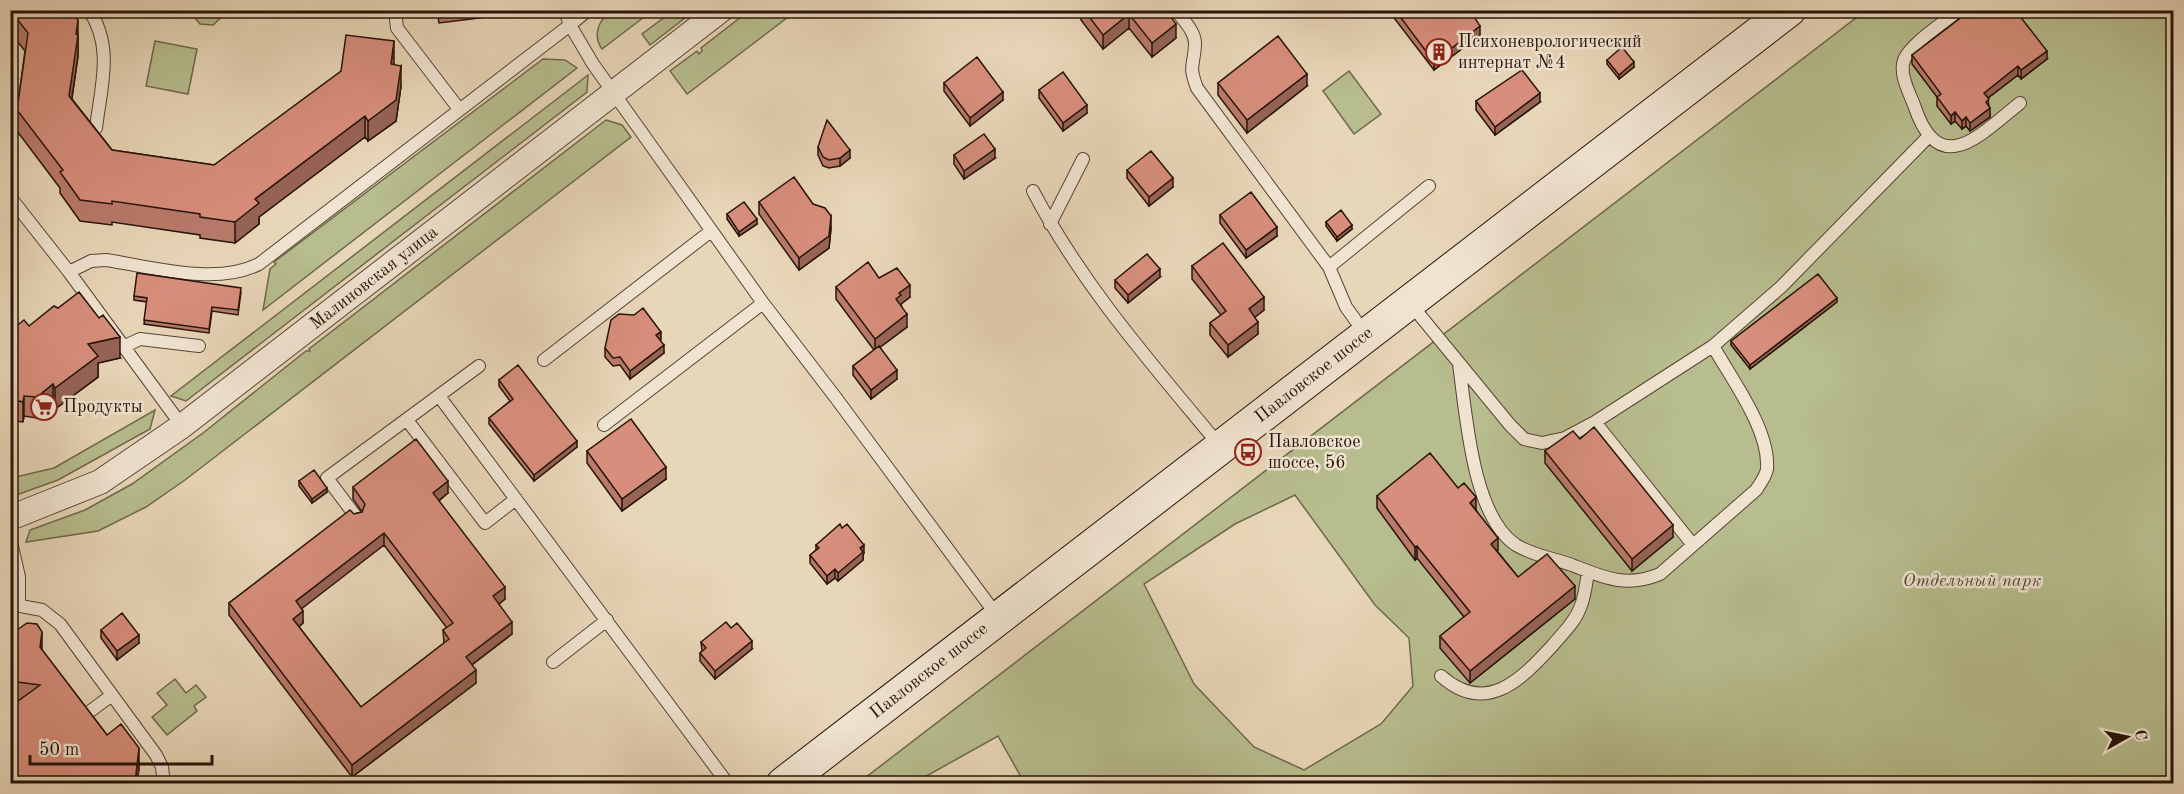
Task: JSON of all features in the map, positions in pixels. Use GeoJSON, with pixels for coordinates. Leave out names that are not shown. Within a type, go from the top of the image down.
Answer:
{"type":"FeatureCollection","features":[{"type":"Feature","properties":{"kind":"main road","name":"Павловское шоссе"},"geometry":{"type":"LineString","coordinates":[[783,783],[1789,10]]}},
{"type":"Feature","properties":{"kind":"street","name":"Малиновская улица"},"geometry":{"type":"LineString","coordinates":[[10,518],[100,482],[182,426],[721,10]]}},
{"type":"Feature","properties":{"kind":"lane"},"geometry":{"type":"LineString","coordinates":[[89,10],[102,32],[105,48],[96,128]]}},
{"type":"Feature","properties":{"kind":"lane"},"geometry":{"type":"LineString","coordinates":[[395,10],[397,28],[459,109]]}},
{"type":"Feature","properties":{"kind":"lane"},"geometry":{"type":"LineString","coordinates":[[565,10],[570,25],[614,93],[711,231],[998,618]]}},
{"type":"Feature","properties":{"kind":"lane"},"geometry":{"type":"LineString","coordinates":[[69,272],[91,261],[106,260],[214,275],[246,271],[259,264],[588,10]]}},
{"type":"Feature","properties":{"kind":"lane"},"geometry":{"type":"LineString","coordinates":[[1176,10],[1192,31],[1195,44],[1191,72],[1197,88],[1329,267],[1346,307],[1366,335]]}},
{"type":"Feature","properties":{"kind":"lane"},"geometry":{"type":"LineString","coordinates":[[1959,10],[1910,51],[1903,62],[1904,75],[1917,116],[1928,137],[1939,144],[1964,144],[1975,139],[2020,103]]}},
{"type":"Feature","properties":{"kind":"lane"},"geometry":{"type":"LineString","coordinates":[[1409,302],[1524,439],[1542,443],[1565,438],[1595,422],[1713,346],[1781,287],[1928,137]]}},
{"type":"Feature","properties":{"kind":"lane"},"geometry":{"type":"LineString","coordinates":[[1050,224],[1083,159]]}},
{"type":"Feature","properties":{"kind":"lane"},"geometry":{"type":"LineString","coordinates":[[1329,267],[1429,186]]}},
{"type":"Feature","properties":{"kind":"lane"},"geometry":{"type":"LineString","coordinates":[[1033,191],[1066,251],[1139,351],[1220,447]]}},
{"type":"Feature","properties":{"kind":"lane"},"geometry":{"type":"LineString","coordinates":[[10,197],[69,272],[182,426]]}},
{"type":"Feature","properties":{"kind":"lane"},"geometry":{"type":"LineString","coordinates":[[544,360],[711,231]]}},
{"type":"Feature","properties":{"kind":"lane"},"geometry":{"type":"LineString","coordinates":[[604,425],[763,303]]}},
{"type":"Feature","properties":{"kind":"lane"},"geometry":{"type":"LineString","coordinates":[[123,347],[131,342],[150,339],[199,346]]}},
{"type":"Feature","properties":{"kind":"lane"},"geometry":{"type":"LineString","coordinates":[[1459,363],[1475,472],[1484,500],[1497,523],[1513,543],[1533,555],[1559,560],[1588,572],[1623,582],[1642,582],[1660,574],[1756,490],[1767,472],[1766,450],[1758,426],[1713,346]]}},
{"type":"Feature","properties":{"kind":"lane"},"geometry":{"type":"LineString","coordinates":[[357,518],[327,478],[479,366]]}},
{"type":"Feature","properties":{"kind":"lane"},"geometry":{"type":"LineString","coordinates":[[439,396],[728,783]]}},
{"type":"Feature","properties":{"kind":"lane"},"geometry":{"type":"LineString","coordinates":[[406,420],[485,523],[516,498]]}},
{"type":"Feature","properties":{"kind":"lane"},"geometry":{"type":"LineString","coordinates":[[1595,422],[1693,545]]}},
{"type":"Feature","properties":{"kind":"lane"},"geometry":{"type":"LineString","coordinates":[[10,537],[19,577],[15,605],[42,610],[60,624],[156,755],[162,767],[164,783]]}},
{"type":"Feature","properties":{"kind":"lane"},"geometry":{"type":"LineString","coordinates":[[1441,676],[1454,687],[1471,694],[1491,693],[1511,685],[1531,670],[1573,622],[1580,608],[1588,572]]}},
{"type":"Feature","properties":{"kind":"lane"},"geometry":{"type":"LineString","coordinates":[[553,662],[607,620]]}},
{"type":"Feature","properties":{"kind":"lane"},"geometry":{"type":"LineString","coordinates":[[85,715],[112,695]]}},
{"type":"Feature","properties":{"kind":"green space"},"geometry":{"type":"Polygon","coordinates":[[[750,10],[796,11],[687,94],[670,71],[697,51],[699,54],[702,51],[701,48],[750,10]]]}},
{"type":"Feature","properties":{"kind":"green space"},"geometry":{"type":"Polygon","coordinates":[[[189,11],[228,11],[213,25],[200,24],[189,11]]]}},
{"type":"Feature","properties":{"kind":"green space"},"geometry":{"type":"Polygon","coordinates":[[[258,11],[298,11],[298,13],[259,17],[258,11]]]}},
{"type":"Feature","properties":{"kind":"green space"},"geometry":{"type":"Polygon","coordinates":[[[611,11],[652,11],[602,49],[599,44],[598,28],[611,11]]]}},
{"type":"Feature","properties":{"kind":"green space"},"geometry":{"type":"Polygon","coordinates":[[[673,11],[694,11],[650,45],[642,34],[673,11]]]}},
{"type":"Feature","properties":{"kind":"green space","name":"Отдельный парк"},"geometry":{"type":"Polygon","coordinates":[[[1865,11],[2173,11],[2173,783],[1025,784],[998,736],[914,783],[857,784],[1865,11]],[[1295,495],[1235,524],[1144,584],[1194,684],[1254,747],[1304,770],[1381,724],[1413,686],[1409,638],[1375,605],[1295,495]]]}},
{"type":"Feature","properties":{"kind":"green space"},"geometry":{"type":"Polygon","coordinates":[[[155,41],[197,49],[188,94],[146,86],[155,41]]]}},
{"type":"Feature","properties":{"kind":"green space"},"geometry":{"type":"Polygon","coordinates":[[[543,59],[565,60],[577,68],[263,310],[270,269],[276,264],[274,262],[543,59]]]}},
{"type":"Feature","properties":{"kind":"green space"},"geometry":{"type":"Polygon","coordinates":[[[1349,71],[1381,114],[1354,134],[1323,91],[1349,71]]]}},
{"type":"Feature","properties":{"kind":"green space"},"geometry":{"type":"Polygon","coordinates":[[[588,75],[587,92],[186,401],[171,396],[588,75]]]}},
{"type":"Feature","properties":{"kind":"green space"},"geometry":{"type":"Polygon","coordinates":[[[606,120],[622,125],[631,137],[185,480],[146,507],[98,531],[26,542],[30,530],[85,510],[132,484],[203,433],[606,120]]]}},
{"type":"Feature","properties":{"kind":"green space"},"geometry":{"type":"Polygon","coordinates":[[[155,410],[150,429],[58,480],[11,497],[11,478],[54,468],[155,410]]]}},
{"type":"Feature","properties":{"kind":"green space"},"geometry":{"type":"Polygon","coordinates":[[[175,679],[186,693],[196,685],[206,697],[194,706],[197,711],[167,735],[152,717],[167,705],[157,693],[175,679]]]}},
{"type":"Feature","properties":{"kind":"building"},"geometry":{"type":"Polygon","coordinates":[[[10,10],[70,10],[78,20],[69,96],[112,150],[214,165],[341,71],[346,35],[394,41],[391,64],[401,66],[396,100],[368,121],[365,116],[255,199],[259,203],[235,222],[200,217],[200,214],[112,201],[112,204],[80,200],[60,172],[63,170],[17,110],[28,33],[10,10]]]}},
{"type":"Feature","properties":{"kind":"building"},"geometry":{"type":"Polygon","coordinates":[[[1084,10],[1166,10],[1176,24],[1152,43],[1129,14],[1103,35],[1084,10]]]}},
{"type":"Feature","properties":{"kind":"building","name":"Психоневрологический интернат №4"},"geometry":{"type":"Polygon","coordinates":[[[1395,10],[1470,10],[1480,26],[1434,62],[1395,10]]]}},
{"type":"Feature","properties":{"kind":"building"},"geometry":{"type":"Polygon","coordinates":[[[1971,10],[2015,10],[2047,51],[2021,70],[2018,66],[1984,93],[1989,99],[1986,102],[1990,108],[1970,123],[1966,117],[1962,121],[1955,112],[1951,116],[1937,97],[1941,94],[1912,55],[1971,10]]]}},
{"type":"Feature","properties":{"kind":"building"},"geometry":{"type":"Polygon","coordinates":[[[1278,36],[1307,74],[1247,120],[1218,83],[1278,36]]]}},
{"type":"Feature","properties":{"kind":"building"},"geometry":{"type":"Polygon","coordinates":[[[1622,47],[1634,62],[1619,75],[1607,60],[1622,47]]]}},
{"type":"Feature","properties":{"kind":"building"},"geometry":{"type":"Polygon","coordinates":[[[977,57],[1003,92],[970,118],[944,83],[977,57]]]}},
{"type":"Feature","properties":{"kind":"building"},"geometry":{"type":"Polygon","coordinates":[[[1522,70],[1540,93],[1495,127],[1476,101],[1522,70]]]}},
{"type":"Feature","properties":{"kind":"building"},"geometry":{"type":"Polygon","coordinates":[[[1063,72],[1087,105],[1063,123],[1039,90],[1063,72]]]}},
{"type":"Feature","properties":{"kind":"building"},"geometry":{"type":"Polygon","coordinates":[[[827,120],[850,150],[840,158],[829,160],[823,157],[818,147],[827,120]]]}},
{"type":"Feature","properties":{"kind":"building"},"geometry":{"type":"Polygon","coordinates":[[[984,134],[995,149],[964,171],[954,155],[984,134]]]}},
{"type":"Feature","properties":{"kind":"building"},"geometry":{"type":"Polygon","coordinates":[[[1151,151],[1173,178],[1149,197],[1127,170],[1151,151]]]}},
{"type":"Feature","properties":{"kind":"building"},"geometry":{"type":"Polygon","coordinates":[[[794,177],[813,204],[825,208],[831,216],[829,236],[799,258],[759,202],[794,177]]]}},
{"type":"Feature","properties":{"kind":"building"},"geometry":{"type":"Polygon","coordinates":[[[1251,192],[1277,227],[1246,250],[1220,215],[1251,192]]]}},
{"type":"Feature","properties":{"kind":"building"},"geometry":{"type":"Polygon","coordinates":[[[744,202],[757,219],[739,232],[727,214],[744,202]]]}},
{"type":"Feature","properties":{"kind":"building"},"geometry":{"type":"Polygon","coordinates":[[[1341,210],[1352,225],[1337,237],[1326,222],[1341,210]]]}},
{"type":"Feature","properties":{"kind":"building"},"geometry":{"type":"Polygon","coordinates":[[[1223,243],[1264,297],[1249,309],[1258,322],[1228,345],[1210,323],[1226,311],[1192,266],[1223,243]]]}},
{"type":"Feature","properties":{"kind":"building"},"geometry":{"type":"Polygon","coordinates":[[[1147,254],[1160,269],[1128,295],[1115,280],[1147,254]]]}},
{"type":"Feature","properties":{"kind":"building"},"geometry":{"type":"Polygon","coordinates":[[[868,262],[879,278],[897,268],[910,285],[899,293],[901,295],[896,299],[907,314],[875,339],[836,287],[868,262]]]}},
{"type":"Feature","properties":{"kind":"building"},"geometry":{"type":"Polygon","coordinates":[[[137,273],[241,288],[238,310],[212,307],[209,329],[144,320],[147,298],[134,296],[137,273]]]}},
{"type":"Feature","properties":{"kind":"building"},"geometry":{"type":"Polygon","coordinates":[[[1818,274],[1837,298],[1750,365],[1731,341],[1818,274]]]}},
{"type":"Feature","properties":{"kind":"building"},"geometry":{"type":"Polygon","coordinates":[[[79,292],[99,318],[103,315],[120,337],[88,344],[98,356],[55,388],[53,384],[37,397],[24,396],[23,402],[15,400],[14,405],[10,405],[10,331],[24,320],[29,326],[54,306],[58,308],[79,292]]]}},
{"type":"Feature","properties":{"kind":"building"},"geometry":{"type":"Polygon","coordinates":[[[643,308],[661,332],[656,335],[664,345],[630,371],[620,357],[613,358],[605,348],[611,320],[619,314],[634,315],[643,308]]]}},
{"type":"Feature","properties":{"kind":"building"},"geometry":{"type":"Polygon","coordinates":[[[879,346],[897,370],[871,390],[853,366],[879,346]]]}},
{"type":"Feature","properties":{"kind":"building"},"geometry":{"type":"Polygon","coordinates":[[[518,365],[577,441],[534,475],[489,418],[513,399],[499,380],[518,365]]]}},
{"type":"Feature","properties":{"kind":"building"},"geometry":{"type":"Polygon","coordinates":[[[631,419],[666,467],[622,499],[587,451],[631,419]]]}},
{"type":"Feature","properties":{"kind":"building"},"geometry":{"type":"Polygon","coordinates":[[[1594,427],[1673,525],[1632,559],[1545,451],[1573,431],[1580,439],[1594,427]]]}},
{"type":"Feature","properties":{"kind":"building"},"geometry":{"type":"Polygon","coordinates":[[[416,439],[448,481],[433,493],[505,587],[493,596],[512,622],[466,657],[476,670],[352,765],[229,603],[350,510],[354,514],[362,512],[365,504],[353,487],[416,439]],[[384,533],[296,601],[303,611],[293,619],[361,707],[449,639],[443,630],[453,623],[384,533]]]}},
{"type":"Feature","properties":{"kind":"building"},"geometry":{"type":"Polygon","coordinates":[[[1430,453],[1458,488],[1464,483],[1476,497],[1470,503],[1498,538],[1491,544],[1518,577],[1547,554],[1575,586],[1470,671],[1440,636],[1470,612],[1417,546],[1415,547],[1377,496],[1430,453]]]}},
{"type":"Feature","properties":{"kind":"building"},"geometry":{"type":"Polygon","coordinates":[[[314,470],[327,488],[312,499],[299,481],[314,470]]]}},
{"type":"Feature","properties":{"kind":"building"},"geometry":{"type":"Polygon","coordinates":[[[840,524],[842,528],[847,524],[864,545],[860,548],[863,552],[838,573],[835,569],[827,576],[810,555],[819,548],[816,545],[840,524]]]}},
{"type":"Feature","properties":{"kind":"building"},"geometry":{"type":"Polygon","coordinates":[[[122,613],[139,635],[117,651],[101,630],[122,613]]]}},
{"type":"Feature","properties":{"kind":"building"},"geometry":{"type":"Polygon","coordinates":[[[726,622],[731,628],[737,623],[752,641],[715,671],[700,653],[706,648],[701,642],[726,622]]]}},
{"type":"Feature","properties":{"kind":"building"},"geometry":{"type":"Polygon","coordinates":[[[27,623],[37,624],[42,632],[40,647],[107,735],[121,724],[139,748],[135,783],[10,783],[10,707],[40,685],[10,681],[10,629],[17,630],[27,623]]]}},
{"type":"Feature","properties":{"kind":"place","name":"Психоневрологический интернат №4"},"geometry":{"type":"Point","coordinates":[1439,52]}},
{"type":"Feature","properties":{"kind":"place","name":"Продукты"},"geometry":{"type":"Point","coordinates":[44,407]}},
{"type":"Feature","properties":{"kind":"place","name":"Павловское шоссе, 56"},"geometry":{"type":"Point","coordinates":[1248,452]}}]}
